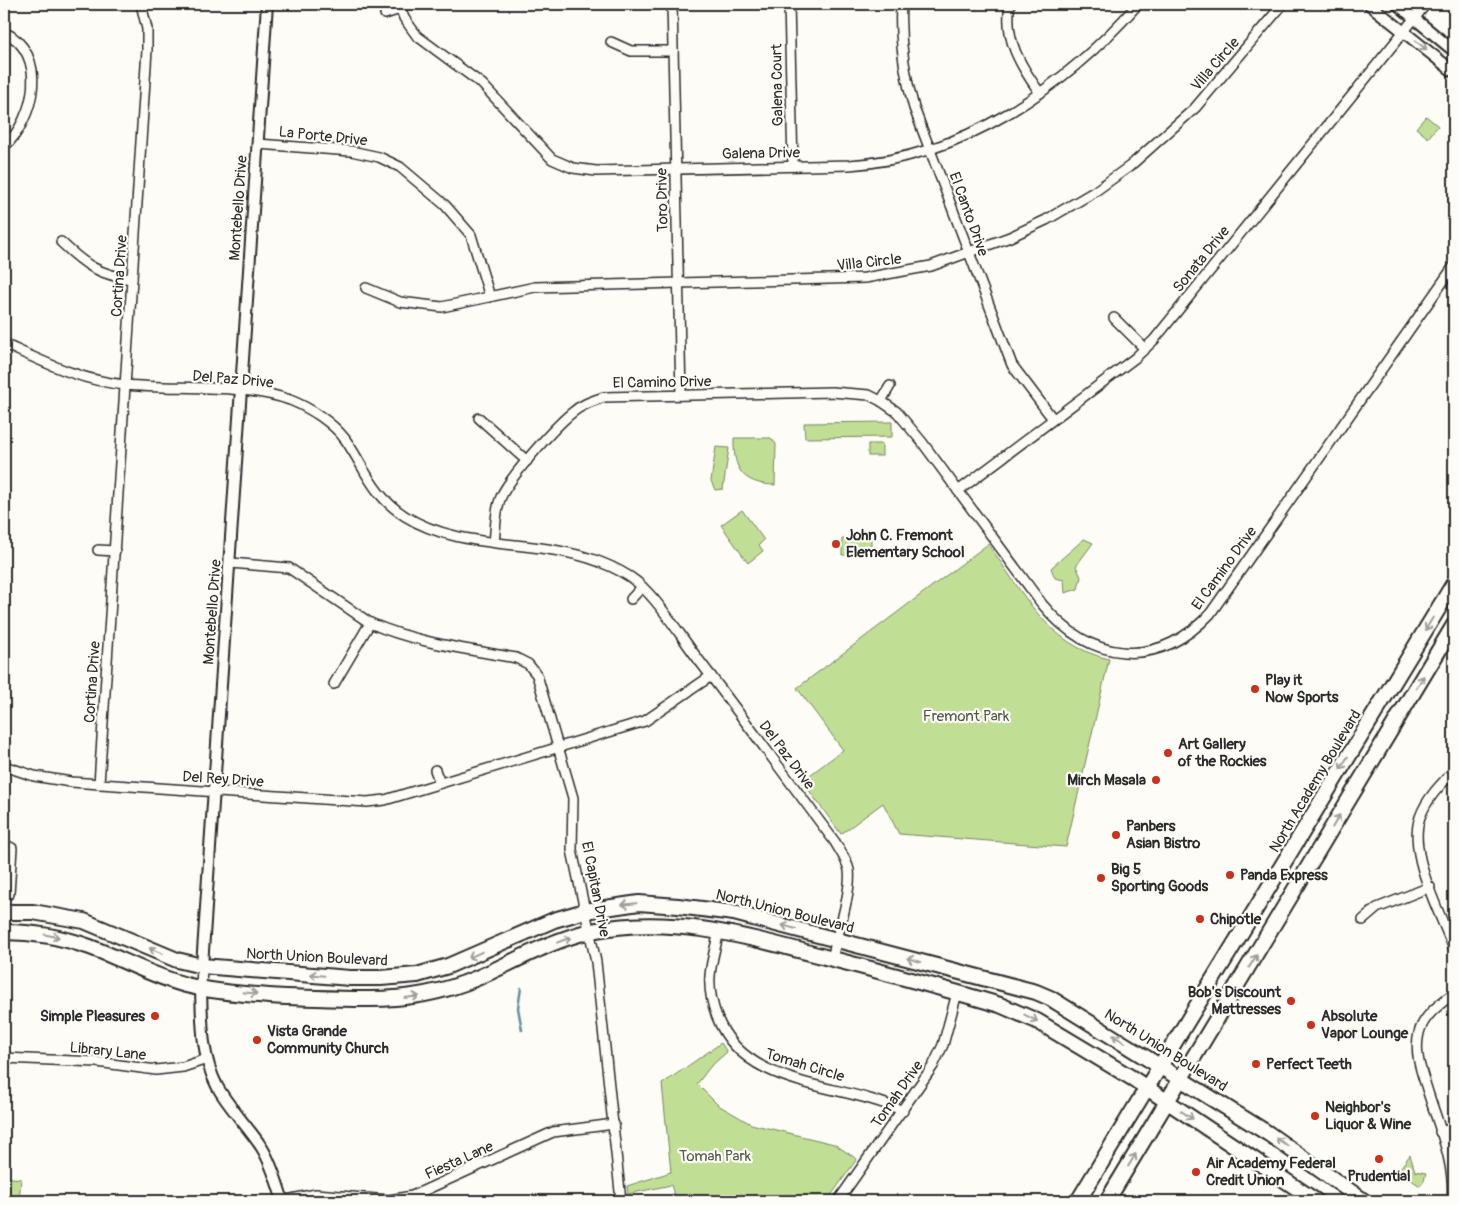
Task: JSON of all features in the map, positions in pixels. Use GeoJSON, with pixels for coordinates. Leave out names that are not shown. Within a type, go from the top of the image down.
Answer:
{"type":"FeatureCollection","features":[{"type":"Feature","properties":{"kind":"main road","name":"North Academy Boulevard"},"geometry":{"type":"LineString","coordinates":[[1078,1201],[1454,583]]}},
{"type":"Feature","properties":{"kind":"main road"},"geometry":{"type":"LineString","coordinates":[[1107,1201],[1454,625]]}},
{"type":"Feature","properties":{"kind":"main road","name":"North Union Boulevard"},"geometry":{"type":"LineString","coordinates":[[4,912],[33,912],[84,921],[177,960],[202,966],[350,978],[381,978],[417,975],[465,960],[554,920],[585,911],[639,903],[711,909],[1036,992],[1182,1078],[1311,1161],[1364,1201]]}},
{"type":"Feature","properties":{"kind":"main road"},"geometry":{"type":"LineString","coordinates":[[4,932],[50,936],[72,941],[166,979],[201,988],[361,1000],[420,996],[460,985],[535,951],[590,931],[647,925],[693,927],[719,931],[832,958],[1000,1005],[1036,1021],[1146,1088],[1316,1201]]}},
{"type":"Feature","properties":{"kind":"street","name":"Cortina Drive"},"geometry":{"type":"LineString","coordinates":[[99,784],[147,50],[147,29],[141,4]]}},
{"type":"Feature","properties":{"kind":"street","name":"Montebello Drive"},"geometry":{"type":"LineString","coordinates":[[267,4],[201,988],[202,1034],[207,1060],[217,1086],[254,1137],[269,1162],[282,1201]]}},
{"type":"Feature","properties":{"kind":"street","name":"Toro Drive"},"geometry":{"type":"LineString","coordinates":[[672,4],[680,395]]}},
{"type":"Feature","properties":{"kind":"street","name":"Galena Court"},"geometry":{"type":"LineString","coordinates":[[789,4],[793,166]]}},
{"type":"Feature","properties":{"kind":"street","name":"El Canto Drive"},"geometry":{"type":"LineString","coordinates":[[901,4],[900,44],[906,78],[969,254],[1012,365],[1053,419]]}},
{"type":"Feature","properties":{"kind":"street"},"geometry":{"type":"LineString","coordinates":[[1010,4],[1008,23],[1016,56],[1040,93]]}},
{"type":"Feature","properties":{"kind":"street","name":"Galena Drive"},"geometry":{"type":"LineString","coordinates":[[385,14],[399,6],[417,36],[482,84],[552,159],[573,168],[590,170],[675,169],[880,162],[931,150],[987,124],[1040,93],[1099,46],[1138,4]]}},
{"type":"Feature","properties":{"kind":"street","name":"Villa Circle"},"geometry":{"type":"LineString","coordinates":[[366,288],[400,302],[428,307],[456,305],[535,287],[883,276],[931,266],[969,254],[1046,220],[1094,192],[1130,166],[1170,133],[1195,108],[1283,4]]}},
{"type":"Feature","properties":{"kind":"street"},"geometry":{"type":"LineString","coordinates":[[1369,4],[1454,72]]}},
{"type":"Feature","properties":{"kind":"street"},"geometry":{"type":"LineString","coordinates":[[1397,4],[1454,51]]}},
{"type":"Feature","properties":{"kind":"street","name":"Sonata Drive"},"geometry":{"type":"LineString","coordinates":[[958,491],[1145,349],[1426,4]]}},
{"type":"Feature","properties":{"kind":"street"},"geometry":{"type":"LineString","coordinates":[[4,32],[18,41],[28,53],[34,76],[25,116],[4,147]]}},
{"type":"Feature","properties":{"kind":"street"},"geometry":{"type":"LineString","coordinates":[[611,42],[631,51],[673,51]]}},
{"type":"Feature","properties":{"kind":"street","name":"La Porte Drive"},"geometry":{"type":"LineString","coordinates":[[258,144],[359,152],[379,157],[400,167],[445,205],[472,235],[490,297]]}},
{"type":"Feature","properties":{"kind":"street"},"geometry":{"type":"LineString","coordinates":[[61,242],[94,270],[132,279]]}},
{"type":"Feature","properties":{"kind":"street","name":"El Camino Drive"},"geometry":{"type":"LineString","coordinates":[[494,542],[501,497],[527,461],[573,412],[588,402],[604,397],[848,392],[862,394],[881,400],[897,412],[1042,604],[1072,634],[1096,646],[1123,652],[1156,648],[1180,639],[1210,614],[1454,266]]}},
{"type":"Feature","properties":{"kind":"street"},"geometry":{"type":"LineString","coordinates":[[1114,318],[1145,349]]}},
{"type":"Feature","properties":{"kind":"street","name":"Del Paz Drive"},"geometry":{"type":"LineString","coordinates":[[4,344],[80,377],[125,385],[263,393],[291,400],[317,415],[344,439],[374,488],[393,508],[410,519],[441,532],[598,562],[625,574],[642,587],[711,676],[845,859],[850,878],[832,958]]}},
{"type":"Feature","properties":{"kind":"street"},"geometry":{"type":"LineString","coordinates":[[881,400],[890,386]]}},
{"type":"Feature","properties":{"kind":"street"},"geometry":{"type":"LineString","coordinates":[[479,418],[527,461]]}},
{"type":"Feature","properties":{"kind":"street"},"geometry":{"type":"LineString","coordinates":[[98,550],[114,551]]}},
{"type":"Feature","properties":{"kind":"street","name":"El Capitan Drive"},"geometry":{"type":"LineString","coordinates":[[231,563],[289,568],[300,572],[370,622],[403,636],[516,658],[528,664],[537,674],[573,798],[572,850],[596,962],[621,1201]]}},
{"type":"Feature","properties":{"kind":"street"},"geometry":{"type":"LineString","coordinates":[[631,599],[642,587]]}},
{"type":"Feature","properties":{"kind":"street"},"geometry":{"type":"LineString","coordinates":[[334,684],[370,622]]}},
{"type":"Feature","properties":{"kind":"street","name":"Del Rey Drive"},"geometry":{"type":"LineString","coordinates":[[4,766],[34,776],[99,784],[367,802],[385,800],[645,721],[711,676]]}},
{"type":"Feature","properties":{"kind":"street"},"geometry":{"type":"LineString","coordinates":[[435,770],[440,783]]}},
{"type":"Feature","properties":{"kind":"street"},"geometry":{"type":"LineString","coordinates":[[1454,771],[1431,795],[1420,818],[1418,830],[1420,854],[1430,888],[1454,949]]}},
{"type":"Feature","properties":{"kind":"street"},"geometry":{"type":"LineString","coordinates":[[4,844],[12,848],[9,894]]}},
{"type":"Feature","properties":{"kind":"street"},"geometry":{"type":"LineString","coordinates":[[1363,920],[1377,908],[1430,888]]}},
{"type":"Feature","properties":{"kind":"street","name":"Tomah Circle"},"geometry":{"type":"LineString","coordinates":[[719,931],[710,978],[711,995],[721,1027],[728,1041],[738,1051],[755,1064],[778,1074],[874,1099],[903,1111]]}},
{"type":"Feature","properties":{"kind":"street","name":"Tomah Drive"},"geometry":{"type":"LineString","coordinates":[[838,1201],[903,1111],[939,1056],[957,993]]}},
{"type":"Feature","properties":{"kind":"street"},"geometry":{"type":"LineString","coordinates":[[1452,1201],[1452,1176],[1422,1073],[1417,1042],[1419,1031],[1428,1017],[1454,993]]}},
{"type":"Feature","properties":{"kind":"street","name":"Library Lane"},"geometry":{"type":"LineString","coordinates":[[4,1058],[97,1062],[156,1070],[183,1067],[207,1060]]}},
{"type":"Feature","properties":{"kind":"street","name":"Fiesta Lane"},"geometry":{"type":"LineString","coordinates":[[282,1201],[316,1194],[389,1200],[412,1196],[553,1132],[614,1124]]}},
{"type":"Feature","properties":{"kind":"street"},"geometry":{"type":"LineString","coordinates":[[1440,1132],[1454,1128]]}},
{"type":"Feature","properties":{"kind":"green space"},"geometry":{"type":"Polygon","coordinates":[[[1426,116],[1438,126],[1428,138],[1416,128],[1426,116]]]}},
{"type":"Feature","properties":{"kind":"green space"},"geometry":{"type":"Polygon","coordinates":[[[892,422],[892,437],[805,438],[804,423],[892,422]]]}},
{"type":"Feature","properties":{"kind":"green space"},"geometry":{"type":"Polygon","coordinates":[[[734,438],[771,438],[776,444],[775,485],[755,482],[742,473],[735,458],[734,438]]]}},
{"type":"Feature","properties":{"kind":"green space"},"geometry":{"type":"Polygon","coordinates":[[[868,444],[882,444],[882,456],[868,456],[868,444]]]}},
{"type":"Feature","properties":{"kind":"green space"},"geometry":{"type":"Polygon","coordinates":[[[716,447],[729,448],[723,489],[715,490],[711,481],[716,447]]]}},
{"type":"Feature","properties":{"kind":"green space"},"geometry":{"type":"Polygon","coordinates":[[[742,510],[764,540],[759,545],[763,551],[748,563],[721,525],[742,510]]]}},
{"type":"Feature","properties":{"kind":"green space"},"geometry":{"type":"Polygon","coordinates":[[[871,538],[871,554],[842,555],[842,539],[871,538]]]}},
{"type":"Feature","properties":{"kind":"green space"},"geometry":{"type":"Polygon","coordinates":[[[1084,539],[1093,543],[1076,566],[1081,577],[1078,589],[1065,593],[1064,580],[1055,578],[1051,568],[1084,539]]]}},
{"type":"Feature","properties":{"kind":"green space","name":"Fremont Park"},"geometry":{"type":"Polygon","coordinates":[[[988,544],[1025,598],[1053,629],[1069,642],[1087,652],[1109,659],[1066,847],[899,834],[883,803],[841,834],[802,781],[843,750],[797,688],[988,544]]]}},
{"type":"Feature","properties":{"kind":"green space","name":"Tomah Park"},"geometry":{"type":"Polygon","coordinates":[[[721,1043],[727,1052],[710,1067],[697,1084],[718,1105],[751,1124],[834,1144],[857,1159],[827,1201],[676,1201],[671,1185],[628,1194],[627,1186],[671,1172],[662,1084],[721,1043]]]}},
{"type":"Feature","properties":{"kind":"green space"},"geometry":{"type":"Polygon","coordinates":[[[1410,1155],[1415,1171],[1426,1173],[1424,1181],[1420,1186],[1398,1171],[1410,1155]]]}},
{"type":"Feature","properties":{"kind":"green space"},"geometry":{"type":"Polygon","coordinates":[[[4,1177],[21,1179],[19,1201],[4,1201],[4,1177]]]}},
{"type":"Feature","properties":{"kind":"waterway"},"geometry":{"type":"LineString","coordinates":[[521,988],[518,1008],[522,1030]]}},
{"type":"Feature","properties":{"kind":"place","name":"John C. Fremont Elementary School"},"geometry":{"type":"Point","coordinates":[836,544]}},
{"type":"Feature","properties":{"kind":"place","name":"Play it Now Sports"},"geometry":{"type":"Point","coordinates":[1255,689]}},
{"type":"Feature","properties":{"kind":"place","name":"Art Gallery of the Rockies"},"geometry":{"type":"Point","coordinates":[1168,753]}},
{"type":"Feature","properties":{"kind":"place","name":"Mirch Masala"},"geometry":{"type":"Point","coordinates":[1156,780]}},
{"type":"Feature","properties":{"kind":"place","name":"Panbers Asian Bistro"},"geometry":{"type":"Point","coordinates":[1116,835]}},
{"type":"Feature","properties":{"kind":"place","name":"Panda Express"},"geometry":{"type":"Point","coordinates":[1230,875]}},
{"type":"Feature","properties":{"kind":"place","name":"Big 5 Sporting Goods"},"geometry":{"type":"Point","coordinates":[1101,878]}},
{"type":"Feature","properties":{"kind":"place","name":"Chipotle"},"geometry":{"type":"Point","coordinates":[1200,919]}},
{"type":"Feature","properties":{"kind":"place","name":"Bob's Discount Mattresses"},"geometry":{"type":"Point","coordinates":[1291,1001]}},
{"type":"Feature","properties":{"kind":"place","name":"Simple Pleasures"},"geometry":{"type":"Point","coordinates":[155,1016]}},
{"type":"Feature","properties":{"kind":"place","name":"Absolute Vapor Lounge"},"geometry":{"type":"Point","coordinates":[1311,1025]}},
{"type":"Feature","properties":{"kind":"place","name":"Vista Grande Community Church"},"geometry":{"type":"Point","coordinates":[257,1040]}},
{"type":"Feature","properties":{"kind":"place","name":"Perfect Teeth"},"geometry":{"type":"Point","coordinates":[1256,1064]}},
{"type":"Feature","properties":{"kind":"place","name":"Neighbor's Liquor & Wine"},"geometry":{"type":"Point","coordinates":[1315,1116]}},
{"type":"Feature","properties":{"kind":"place","name":"Prudential"},"geometry":{"type":"Point","coordinates":[1379,1159]}},
{"type":"Feature","properties":{"kind":"place","name":"Air Academy Federal Credit Union"},"geometry":{"type":"Point","coordinates":[1196,1172]}}]}
